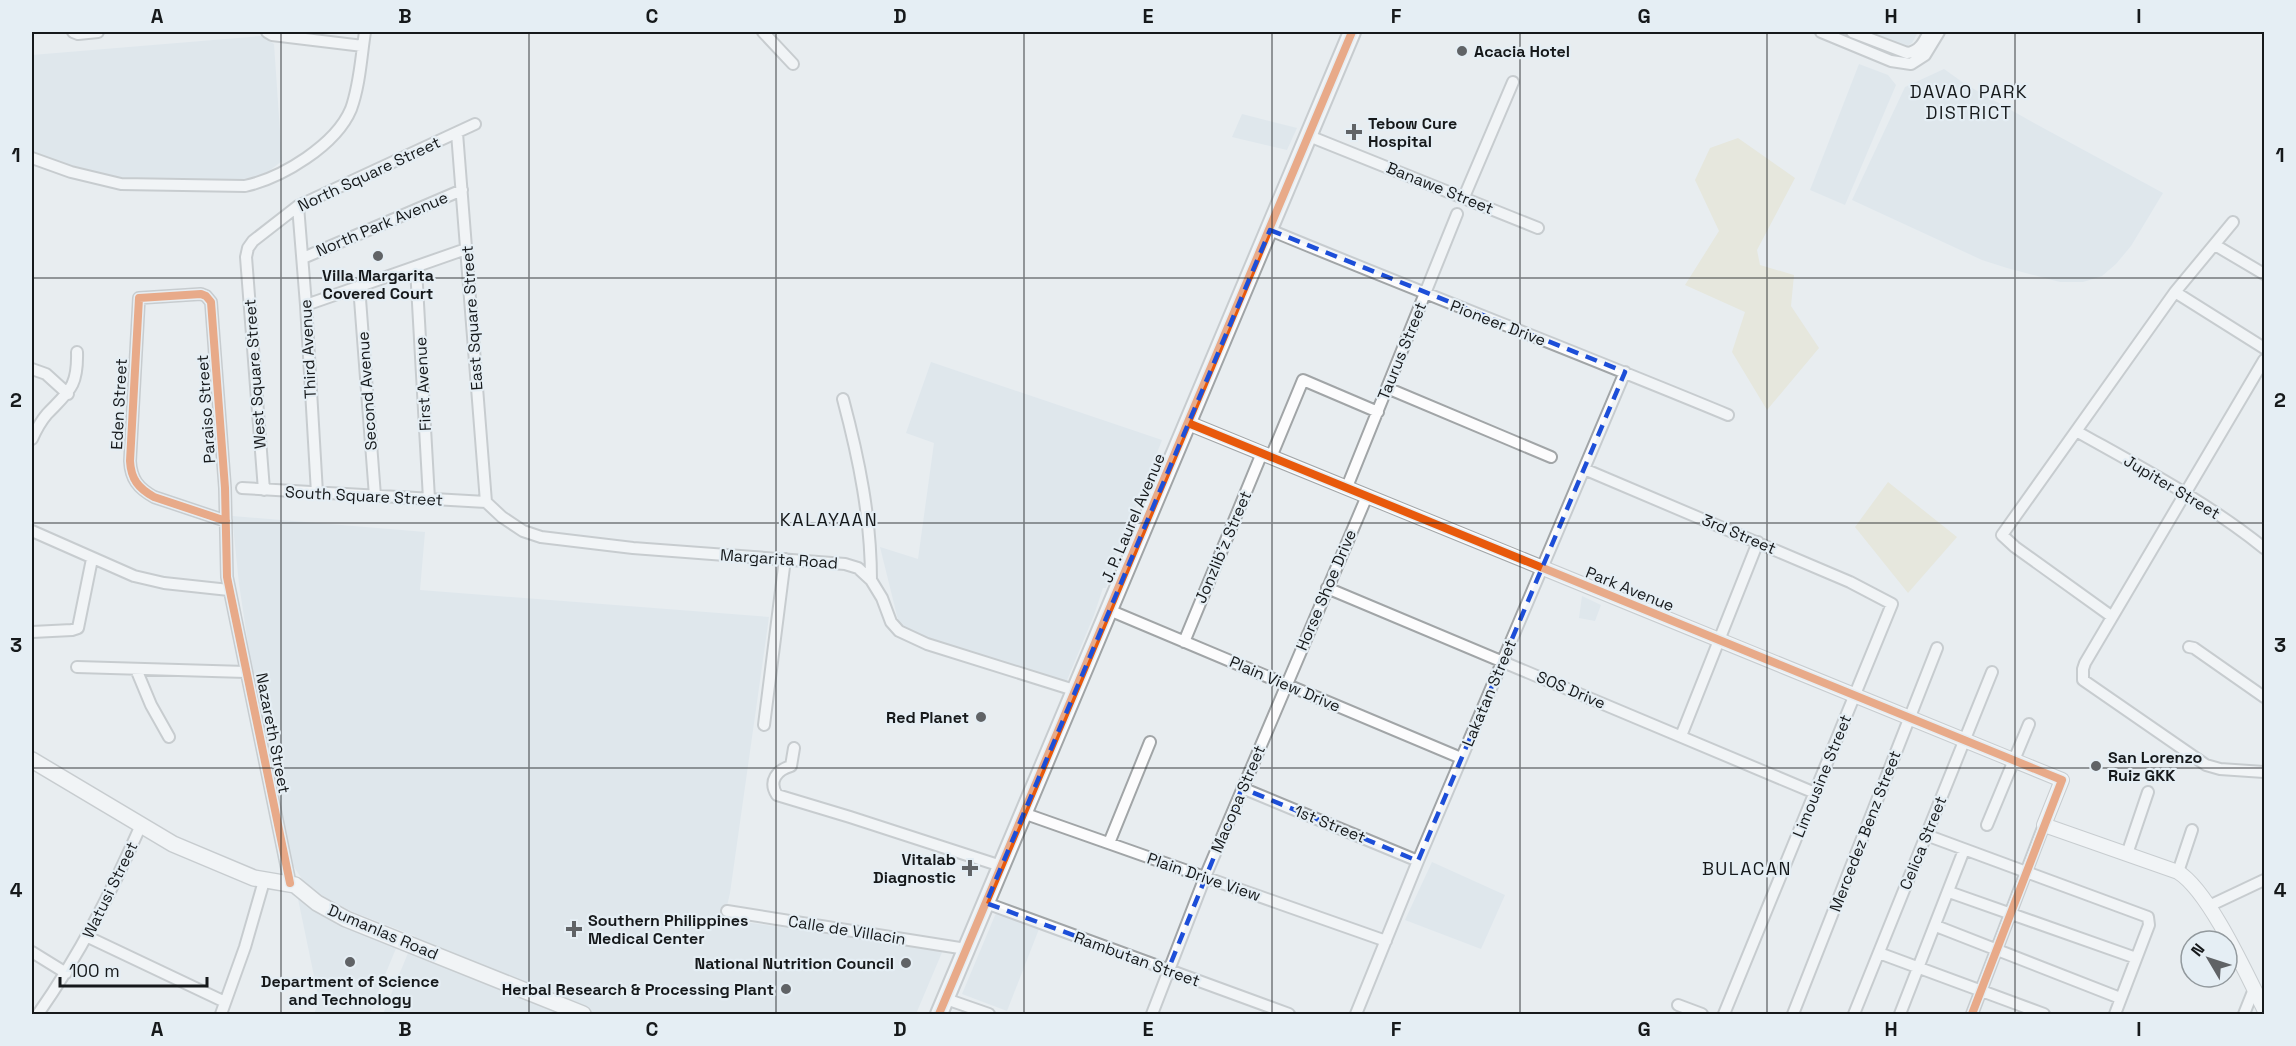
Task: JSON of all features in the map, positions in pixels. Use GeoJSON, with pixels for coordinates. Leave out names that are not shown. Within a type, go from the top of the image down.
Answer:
{"type":"FeatureCollection","features":[{"type":"Feature","properties":{"kind":"main road","name":"J. P. Laurel Avenue"},"geometry":{"type":"LineString","coordinates":[[939,1014],[1352,32]]}},
{"type":"Feature","properties":{"kind":"main road"},"geometry":{"type":"LineString","coordinates":[[32,760],[173,844],[264,881],[290,883]]}},
{"type":"Feature","properties":{"kind":"main road","name":"Dumanlas Road"},"geometry":{"type":"LineString","coordinates":[[290,883],[317,903],[346,919],[583,1014]]}},
{"type":"Feature","properties":{"kind":"street"},"geometry":{"type":"LineString","coordinates":[[73,32],[78,34],[98,32]]}},
{"type":"Feature","properties":{"kind":"street"},"geometry":{"type":"LineString","coordinates":[[32,158],[71,172],[121,184],[245,186],[258,183],[300,161],[332,136],[342,125],[355,96],[365,32]]}},
{"type":"Feature","properties":{"kind":"street"},"geometry":{"type":"LineString","coordinates":[[764,32],[793,64]]}},
{"type":"Feature","properties":{"kind":"street"},"geometry":{"type":"LineString","coordinates":[[1821,32],[1891,61],[1905,64],[1921,59],[1939,32]]}},
{"type":"Feature","properties":{"kind":"street"},"geometry":{"type":"LineString","coordinates":[[1852,32],[1907,53],[1920,47],[1929,32]]}},
{"type":"Feature","properties":{"kind":"street"},"geometry":{"type":"LineString","coordinates":[[269,33],[363,46]]}},
{"type":"Feature","properties":{"kind":"street"},"geometry":{"type":"LineString","coordinates":[[1464,197],[1513,82]]}},
{"type":"Feature","properties":{"kind":"street","name":"North Square Street"},"geometry":{"type":"LineString","coordinates":[[246,257],[248,248],[254,241],[298,206],[475,124]]}},
{"type":"Feature","properties":{"kind":"street","name":"East Square Street"},"geometry":{"type":"LineString","coordinates":[[457,133],[486,502]]}},
{"type":"Feature","properties":{"kind":"street","name":"Banawe Street"},"geometry":{"type":"LineString","coordinates":[[1309,136],[1538,228]]}},
{"type":"Feature","properties":{"kind":"street","name":"North Park Avenue"},"geometry":{"type":"LineString","coordinates":[[303,258],[462,190]]}},
{"type":"Feature","properties":{"kind":"street","name":"Third Avenue"},"geometry":{"type":"LineString","coordinates":[[298,206],[317,493]]}},
{"type":"Feature","properties":{"kind":"street","name":"Taurus Street"},"geometry":{"type":"LineString","coordinates":[[1347,488],[1457,214]]}},
{"type":"Feature","properties":{"kind":"street"},"geometry":{"type":"LineString","coordinates":[[2111,616],[2002,537],[2175,292],[2233,222]]}},
{"type":"Feature","properties":{"kind":"street","name":"Pioneer Drive"},"geometry":{"type":"LineString","coordinates":[[1270,230],[1424,295],[1625,372],[1728,415]]}},
{"type":"Feature","properties":{"kind":"street"},"geometry":{"type":"LineString","coordinates":[[2215,245],[2265,274]]}},
{"type":"Feature","properties":{"kind":"street"},"geometry":{"type":"LineString","coordinates":[[306,305],[466,249]]}},
{"type":"Feature","properties":{"kind":"street","name":"West Square Street"},"geometry":{"type":"LineString","coordinates":[[246,257],[264,490]]}},
{"type":"Feature","properties":{"kind":"street","name":"First Avenue"},"geometry":{"type":"LineString","coordinates":[[416,268],[429,499]]}},
{"type":"Feature","properties":{"kind":"street","name":"Second Avenue"},"geometry":{"type":"LineString","coordinates":[[359,286],[375,496]]}},
{"type":"Feature","properties":{"kind":"street"},"geometry":{"type":"LineString","coordinates":[[2175,292],[2265,348]]}},
{"type":"Feature","properties":{"kind":"street","name":"Paraiso Street"},"geometry":{"type":"LineString","coordinates":[[139,298],[201,294],[211,302],[229,590]]}},
{"type":"Feature","properties":{"kind":"street","name":"Eden Street"},"geometry":{"type":"LineString","coordinates":[[139,298],[130,461],[134,481],[144,492],[154,497],[226,521]]}},
{"type":"Feature","properties":{"kind":"street"},"geometry":{"type":"LineString","coordinates":[[32,439],[45,416],[68,394],[77,371],[77,352]]}},
{"type":"Feature","properties":{"kind":"street"},"geometry":{"type":"LineString","coordinates":[[2265,360],[2111,616],[2082,669],[2083,680],[2206,765],[2220,769],[2265,772]]}},
{"type":"Feature","properties":{"kind":"street"},"geometry":{"type":"LineString","coordinates":[[32,369],[45,374],[68,394]]}},
{"type":"Feature","properties":{"kind":"street","name":"Lakatan Street"},"geometry":{"type":"LineString","coordinates":[[1356,1014],[1461,758],[1625,372]]}},
{"type":"Feature","properties":{"kind":"street","name":"Jonzlib'z Street"},"geometry":{"type":"LineString","coordinates":[[1184,642],[1267,455],[1304,380],[1378,412]]}},
{"type":"Feature","properties":{"kind":"street"},"geometry":{"type":"LineString","coordinates":[[1388,388],[1551,457]]}},
{"type":"Feature","properties":{"kind":"street"},"geometry":{"type":"LineString","coordinates":[[843,399],[864,487],[870,529],[871,580]]}},
{"type":"Feature","properties":{"kind":"street","name":"Park Avenue"},"geometry":{"type":"LineString","coordinates":[[1188,423],[2062,780],[2044,825]]}},
{"type":"Feature","properties":{"kind":"street","name":"Jupiter Street"},"geometry":{"type":"LineString","coordinates":[[2076,431],[2185,493],[2238,527],[2265,548]]}},
{"type":"Feature","properties":{"kind":"street","name":"3rd Street"},"geometry":{"type":"LineString","coordinates":[[1584,469],[1850,582],[1892,604]]}},
{"type":"Feature","properties":{"kind":"street","name":"South Square Street"},"geometry":{"type":"LineString","coordinates":[[242,488],[486,502]]}},
{"type":"Feature","properties":{"kind":"street","name":"Horse Shoe Drive"},"geometry":{"type":"LineString","coordinates":[[1285,684],[1367,496]]}},
{"type":"Feature","properties":{"kind":"street","name":"Margarita Road"},"geometry":{"type":"LineString","coordinates":[[486,502],[502,517],[523,531],[541,537],[633,548],[845,564],[858,568],[871,580],[882,598],[891,622],[899,631],[927,644],[1074,690]]}},
{"type":"Feature","properties":{"kind":"street"},"geometry":{"type":"LineString","coordinates":[[32,531],[118,571],[145,579],[229,590]]}},
{"type":"Feature","properties":{"kind":"street"},"geometry":{"type":"LineString","coordinates":[[1681,736],[1758,542]]}},
{"type":"Feature","properties":{"kind":"street"},"geometry":{"type":"LineString","coordinates":[[32,632],[78,628],[92,559]]}},
{"type":"Feature","properties":{"kind":"street"},"geometry":{"type":"LineString","coordinates":[[764,725],[785,559]]}},
{"type":"Feature","properties":{"kind":"street","name":"SOS Drive"},"geometry":{"type":"LineString","coordinates":[[1327,588],[1815,793]]}},
{"type":"Feature","properties":{"kind":"street","name":"Nazareth Street"},"geometry":{"type":"LineString","coordinates":[[229,590],[239,629],[290,883]]}},
{"type":"Feature","properties":{"kind":"street","name":"Limousine Street"},"geometry":{"type":"LineString","coordinates":[[1724,1014],[1892,604]]}},
{"type":"Feature","properties":{"kind":"street","name":"Plain View Drive"},"geometry":{"type":"LineString","coordinates":[[1109,610],[1461,758]]}},
{"type":"Feature","properties":{"kind":"street"},"geometry":{"type":"LineString","coordinates":[[2189,647],[2194,648],[2265,697]]}},
{"type":"Feature","properties":{"kind":"street","name":"Mercedez Benz Street"},"geometry":{"type":"LineString","coordinates":[[1793,1014],[1937,648]]}},
{"type":"Feature","properties":{"kind":"street"},"geometry":{"type":"LineString","coordinates":[[77,667],[246,672]]}},
{"type":"Feature","properties":{"kind":"street"},"geometry":{"type":"LineString","coordinates":[[135,669],[151,705],[170,737]]}},
{"type":"Feature","properties":{"kind":"street","name":"Celica Street"},"geometry":{"type":"LineString","coordinates":[[1854,1014],[1992,672]]}},
{"type":"Feature","properties":{"kind":"street","name":"Macopa Street"},"geometry":{"type":"LineString","coordinates":[[1152,1014],[1205,877],[1285,684]]}},
{"type":"Feature","properties":{"kind":"street"},"geometry":{"type":"LineString","coordinates":[[1987,825],[2029,724]]}},
{"type":"Feature","properties":{"kind":"street"},"geometry":{"type":"LineString","coordinates":[[1109,843],[1150,742]]}},
{"type":"Feature","properties":{"kind":"street"},"geometry":{"type":"LineString","coordinates":[[794,748],[791,766],[780,769],[775,774],[774,790],[777,795],[1001,866]]}},
{"type":"Feature","properties":{"kind":"street","name":"1st Street"},"geometry":{"type":"LineString","coordinates":[[1242,788],[1418,861]]}},
{"type":"Feature","properties":{"kind":"street"},"geometry":{"type":"LineString","coordinates":[[2127,854],[2148,792]]}},
{"type":"Feature","properties":{"kind":"street","name":"Plain Drive View"},"geometry":{"type":"LineString","coordinates":[[1023,813],[1386,941]]}},
{"type":"Feature","properties":{"kind":"street","name":"Watusi Street"},"geometry":{"type":"LineString","coordinates":[[38,1014],[88,937],[141,825]]}},
{"type":"Feature","properties":{"kind":"street"},"geometry":{"type":"LineString","coordinates":[[1972,1014],[2044,825],[2178,872],[2196,886],[2265,1009]]}},
{"type":"Feature","properties":{"kind":"street"},"geometry":{"type":"LineString","coordinates":[[2178,872],[2192,830]]}},
{"type":"Feature","properties":{"kind":"street"},"geometry":{"type":"LineString","coordinates":[[1926,835],[2148,917],[2150,925],[2115,1014]]}},
{"type":"Feature","properties":{"kind":"street"},"geometry":{"type":"LineString","coordinates":[[1900,1014],[1964,850]]}},
{"type":"Feature","properties":{"kind":"street"},"geometry":{"type":"LineString","coordinates":[[2209,906],[2265,880]]}},
{"type":"Feature","properties":{"kind":"street"},"geometry":{"type":"LineString","coordinates":[[220,1014],[248,938],[264,881]]}},
{"type":"Feature","properties":{"kind":"street"},"geometry":{"type":"LineString","coordinates":[[1949,892],[2136,958]]}},
{"type":"Feature","properties":{"kind":"street","name":"Rambutan Street"},"geometry":{"type":"LineString","coordinates":[[986,903],[1289,1014]]}},
{"type":"Feature","properties":{"kind":"street","name":"Calle de Villacin"},"geometry":{"type":"LineString","coordinates":[[727,911],[966,949]]}},
{"type":"Feature","properties":{"kind":"street"},"geometry":{"type":"LineString","coordinates":[[1936,926],[2120,998]]}},
{"type":"Feature","properties":{"kind":"street"},"geometry":{"type":"LineString","coordinates":[[88,937],[225,1002]]}},
{"type":"Feature","properties":{"kind":"street"},"geometry":{"type":"LineString","coordinates":[[32,952],[66,973]]}},
{"type":"Feature","properties":{"kind":"street"},"geometry":{"type":"LineString","coordinates":[[1879,952],[2044,1014]]}},
{"type":"Feature","properties":{"kind":"street"},"geometry":{"type":"LineString","coordinates":[[2244,1014],[2254,989]]}},
{"type":"Feature","properties":{"kind":"street"},"geometry":{"type":"LineString","coordinates":[[946,999],[988,1014]]}},
{"type":"Feature","properties":{"kind":"street"},"geometry":{"type":"LineString","coordinates":[[1678,1005],[1702,1014]]}},
{"type":"Feature","properties":{"kind":"highlighted area"},"geometry":{"type":"Polygon","coordinates":[[[1270,230],[1625,372],[1418,861],[1242,788],[1168,970],[986,903],[1270,230]]]}},
{"type":"Feature","properties":{"kind":"shaded area"},"geometry":{"type":"Polygon","coordinates":[[[1862,32],[1918,32],[1912,43],[1904,48],[1862,32]]]}},
{"type":"Feature","properties":{"kind":"shaded area"},"geometry":{"type":"Polygon","coordinates":[[[261,36],[274,44],[282,161],[269,171],[254,178],[236,181],[131,180],[104,176],[32,153],[32,55],[261,36]]]}},
{"type":"Feature","properties":{"kind":"shaded area"},"geometry":{"type":"Polygon","coordinates":[[[1859,64],[1888,75],[1896,85],[1845,205],[1810,190],[1859,64]]]}},
{"type":"Feature","properties":{"kind":"shaded area"},"geometry":{"type":"Polygon","coordinates":[[[1944,69],[1965,84],[2163,193],[2131,246],[2102,276],[2083,282],[2060,282],[2007,268],[1982,260],[1852,200],[1905,87],[1944,69]]]}},
{"type":"Feature","properties":{"kind":"shaded area"},"geometry":{"type":"Polygon","coordinates":[[[1242,114],[1297,128],[1287,150],[1232,137],[1242,114]]]}},
{"type":"Feature","properties":{"kind":"shaded area"},"geometry":{"type":"Polygon","coordinates":[[[1738,138],[1795,178],[1757,250],[1760,265],[1794,275],[1791,306],[1819,348],[1767,410],[1732,352],[1745,312],[1685,285],[1719,231],[1695,180],[1710,148],[1738,138]]]}},
{"type":"Feature","properties":{"kind":"shaded area"},"geometry":{"type":"Polygon","coordinates":[[[931,362],[1162,440],[1130,522],[1127,522],[1106,588],[1103,588],[1065,685],[900,628],[880,547],[918,559],[934,443],[906,433],[931,362]]]}},
{"type":"Feature","properties":{"kind":"shaded area"},"geometry":{"type":"Polygon","coordinates":[[[1888,482],[1957,537],[1908,593],[1855,527],[1888,482]]]}},
{"type":"Feature","properties":{"kind":"shaded area"},"geometry":{"type":"Polygon","coordinates":[[[232,516],[425,532],[420,590],[769,617],[730,893],[724,919],[943,950],[916,1014],[383,1014],[415,936],[353,912],[326,898],[306,885],[292,864],[287,852],[256,696],[239,584],[232,516]]]}},
{"type":"Feature","properties":{"kind":"shaded area"},"geometry":{"type":"Polygon","coordinates":[[[1582,596],[1601,605],[1595,621],[1579,618],[1582,596]]]}},
{"type":"Feature","properties":{"kind":"shaded area"},"geometry":{"type":"Polygon","coordinates":[[[1432,862],[1505,895],[1481,949],[1405,920],[1432,862]]]}},
{"type":"Feature","properties":{"kind":"shaded area"},"geometry":{"type":"Polygon","coordinates":[[[297,894],[397,946],[369,1014],[314,1014],[319,1000],[297,894]]]}},
{"type":"Feature","properties":{"kind":"shaded area"},"geometry":{"type":"Polygon","coordinates":[[[996,913],[1039,929],[1007,1011],[962,994],[996,913]]]}},
{"type":"Feature","properties":{"kind":"cycle path"},"geometry":{"type":"LineString","coordinates":[[939,1014],[1352,32]]}},
{"type":"Feature","properties":{"kind":"cycle path"},"geometry":{"type":"LineString","coordinates":[[226,521],[154,497],[140,486],[132,473],[130,461],[139,298],[201,294],[211,302],[225,488],[227,577],[290,883]]}},
{"type":"Feature","properties":{"kind":"cycle path"},"geometry":{"type":"LineString","coordinates":[[1188,423],[2062,780],[1972,1014]]}},
{"type":"Feature","properties":{"kind":"place","name":"Acacia Hotel"},"geometry":{"type":"Point","coordinates":[1462,51]}},
{"type":"Feature","properties":{"kind":"place","name":"Tebow Cure Hospital"},"geometry":{"type":"Point","coordinates":[1354,132]}},
{"type":"Feature","properties":{"kind":"place","name":"Villa Margarita Covered Court"},"geometry":{"type":"Point","coordinates":[378,256]}},
{"type":"Feature","properties":{"kind":"place","name":"Red Planet"},"geometry":{"type":"Point","coordinates":[981,717]}},
{"type":"Feature","properties":{"kind":"place","name":"San Lorenzo Ruiz GKK"},"geometry":{"type":"Point","coordinates":[2096,766]}},
{"type":"Feature","properties":{"kind":"place","name":"Vitalab Diagnostic"},"geometry":{"type":"Point","coordinates":[970,868]}},
{"type":"Feature","properties":{"kind":"place","name":"Southern Philippines Medical Center"},"geometry":{"type":"Point","coordinates":[574,929]}},
{"type":"Feature","properties":{"kind":"place","name":"Department of Science and Technology"},"geometry":{"type":"Point","coordinates":[350,962]}},
{"type":"Feature","properties":{"kind":"place","name":"National Nutrition Council"},"geometry":{"type":"Point","coordinates":[906,963]}},
{"type":"Feature","properties":{"kind":"place","name":"Herbal Research & Processing Plant"},"geometry":{"type":"Point","coordinates":[786,989]}},
{"type":"Feature","properties":{"kind":"district","name":"DAVAO PARK DISTRICT"},"geometry":{"type":"Point","coordinates":[1969,101]}},
{"type":"Feature","properties":{"kind":"district","name":"KALAYAAN"},"geometry":{"type":"Point","coordinates":[829,519]}},
{"type":"Feature","properties":{"kind":"district","name":"BULACAN"},"geometry":{"type":"Point","coordinates":[1747,868]}}]}
